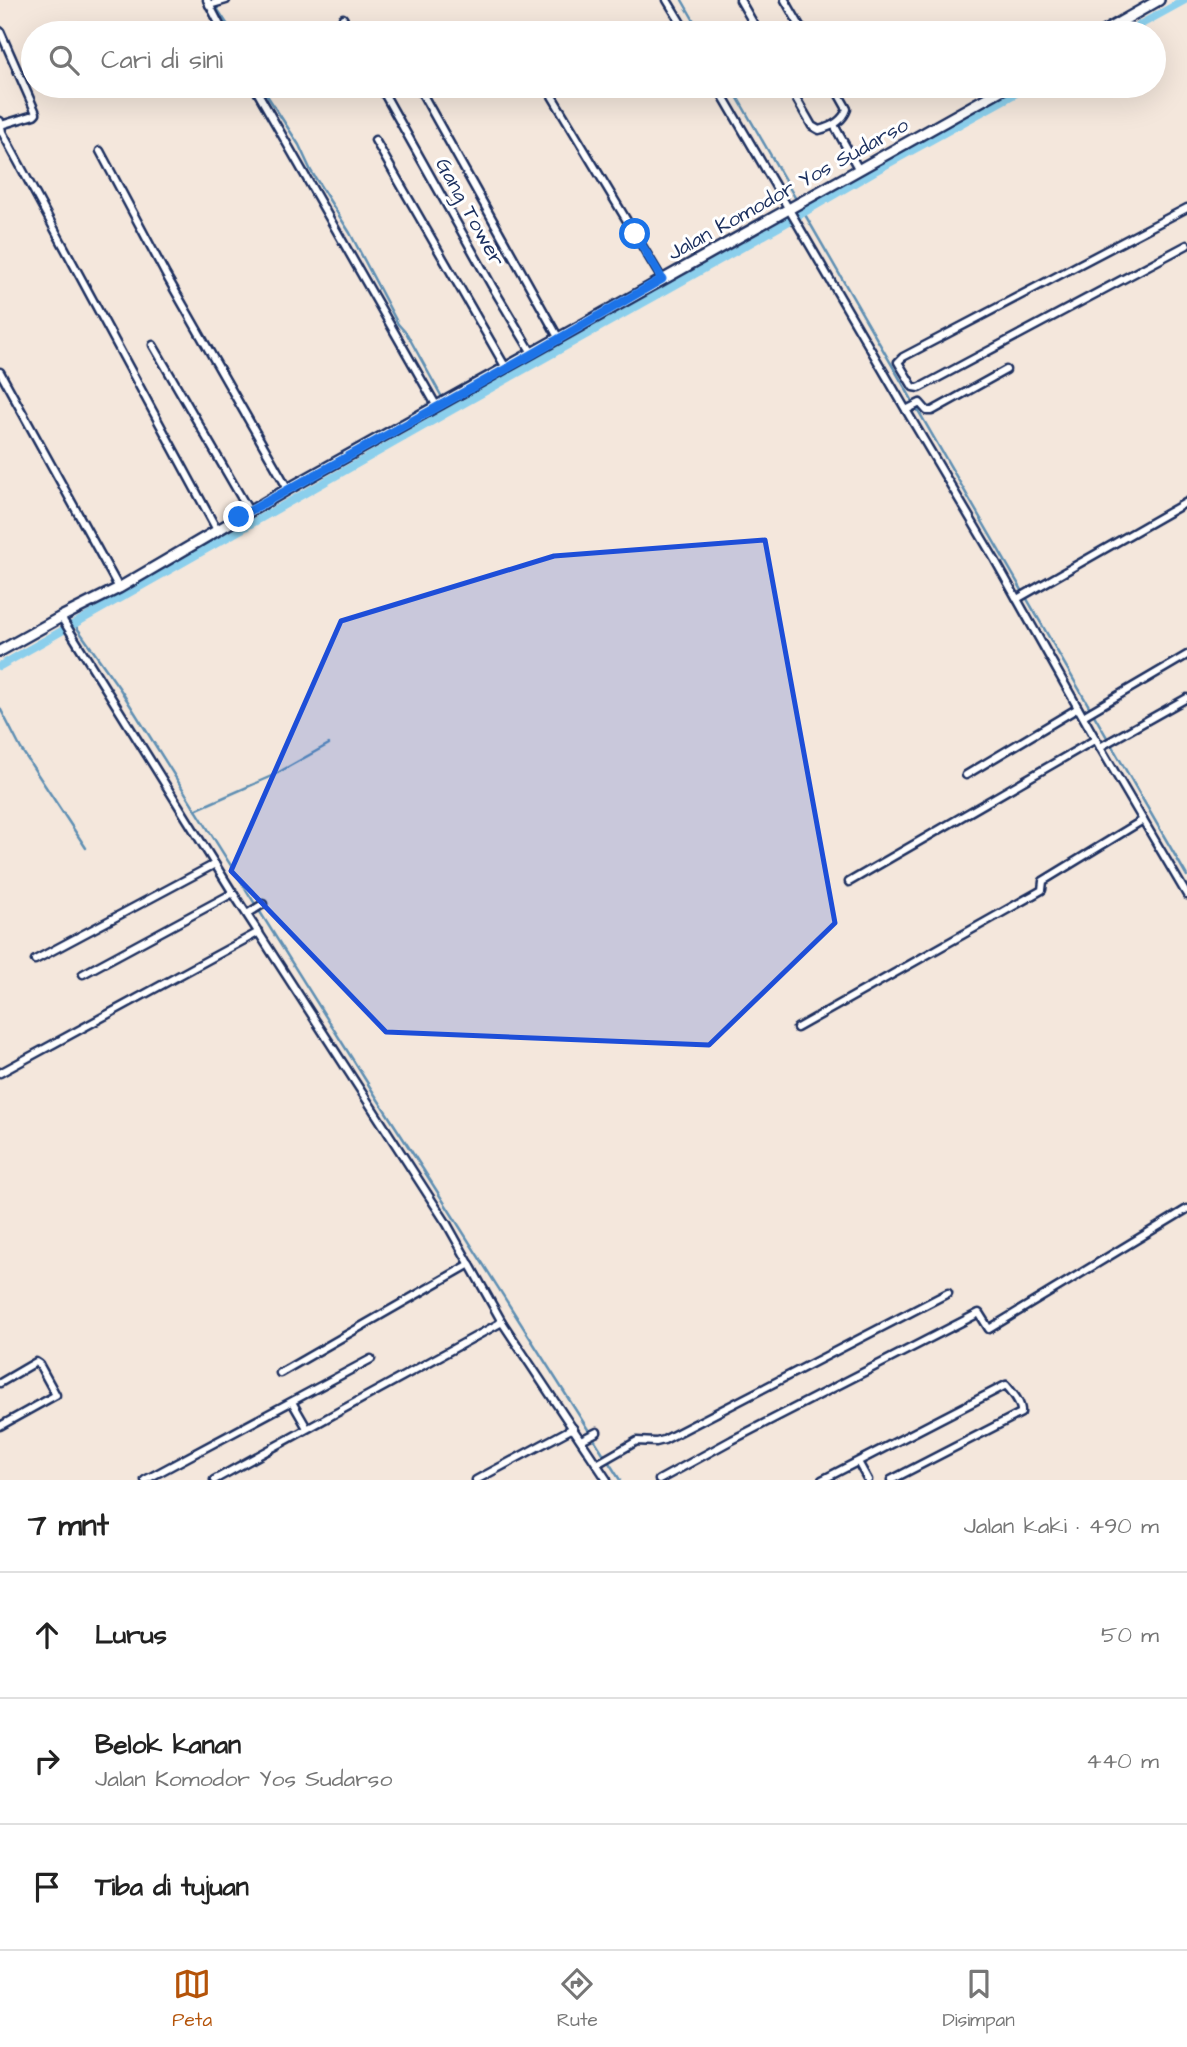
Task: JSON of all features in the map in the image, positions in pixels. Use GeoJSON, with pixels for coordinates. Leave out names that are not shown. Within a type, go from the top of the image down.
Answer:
{"type":"FeatureCollection","features":[{"type":"Feature","properties":{"kind":"street"},"geometry":{"type":"LineString","coordinates":[[218,21],[208,3],[226,0]]}},
{"type":"Feature","properties":{"kind":"street"},"geometry":{"type":"LineString","coordinates":[[667,0],[680,21]]}},
{"type":"Feature","properties":{"kind":"street"},"geometry":{"type":"LineString","coordinates":[[740,0],[752,21]]}},
{"type":"Feature","properties":{"kind":"street"},"geometry":{"type":"LineString","coordinates":[[785,0],[797,21]]}},
{"type":"Feature","properties":{"kind":"street"},"geometry":{"type":"LineString","coordinates":[[1122,21],[1159,0]]}},
{"type":"Feature","properties":{"kind":"street"},"geometry":{"type":"LineString","coordinates":[[0,31],[21,79]]}},
{"type":"Feature","properties":{"kind":"street"},"geometry":{"type":"LineString","coordinates":[[29,98],[36,113],[1,123],[2,132],[217,530]]}},
{"type":"Feature","properties":{"kind":"street"},"geometry":{"type":"LineString","coordinates":[[261,98],[442,402]]}},
{"type":"Feature","properties":{"kind":"street","name":"Gang Tower"},"geometry":{"type":"LineString","coordinates":[[387,98],[533,354]]}},
{"type":"Feature","properties":{"kind":"street"},"geometry":{"type":"LineString","coordinates":[[425,98],[558,337]]}},
{"type":"Feature","properties":{"kind":"street"},"geometry":{"type":"LineString","coordinates":[[553,98],[662,279]]}},
{"type":"Feature","properties":{"kind":"street"},"geometry":{"type":"LineString","coordinates":[[724,98],[1018,598],[1187,895]]}},
{"type":"Feature","properties":{"kind":"street"},"geometry":{"type":"LineString","coordinates":[[796,98],[812,126],[818,130],[834,125],[845,114],[847,109],[841,98]]}},
{"type":"Feature","properties":{"kind":"street","name":"Jalan Komodor Yos Sudarso"},"geometry":{"type":"LineString","coordinates":[[0,651],[63,619],[288,488],[791,210],[987,98]]}},
{"type":"Feature","properties":{"kind":"street"},"geometry":{"type":"LineString","coordinates":[[834,125],[859,170]]}},
{"type":"Feature","properties":{"kind":"street"},"geometry":{"type":"LineString","coordinates":[[375,140],[506,368]]}},
{"type":"Feature","properties":{"kind":"street"},"geometry":{"type":"LineString","coordinates":[[100,151],[166,275],[288,488]]}},
{"type":"Feature","properties":{"kind":"street"},"geometry":{"type":"LineString","coordinates":[[1187,208],[903,357],[898,362],[900,369],[913,387],[919,387],[1187,245]]}},
{"type":"Feature","properties":{"kind":"street"},"geometry":{"type":"LineString","coordinates":[[153,345],[249,511]]}},
{"type":"Feature","properties":{"kind":"street"},"geometry":{"type":"LineString","coordinates":[[906,410],[920,402],[927,411],[932,411],[1006,370]]}},
{"type":"Feature","properties":{"kind":"street"},"geometry":{"type":"LineString","coordinates":[[0,372],[118,588]]}},
{"type":"Feature","properties":{"kind":"street"},"geometry":{"type":"LineString","coordinates":[[1018,598],[1187,502]]}},
{"type":"Feature","properties":{"kind":"street"},"geometry":{"type":"LineString","coordinates":[[63,619],[233,893],[250,912],[259,932],[440,1213],[502,1322],[573,1428],[584,1438],[607,1480]]}},
{"type":"Feature","properties":{"kind":"street"},"geometry":{"type":"LineString","coordinates":[[1085,714],[1187,655]]}},
{"type":"Feature","properties":{"kind":"street"},"geometry":{"type":"LineString","coordinates":[[1102,747],[1187,698]]}},
{"type":"Feature","properties":{"kind":"street"},"geometry":{"type":"LineString","coordinates":[[966,775],[1079,708]]}},
{"type":"Feature","properties":{"kind":"street"},"geometry":{"type":"LineString","coordinates":[[849,882],[1096,739]]}},
{"type":"Feature","properties":{"kind":"street"},"geometry":{"type":"LineString","coordinates":[[797,1028],[1042,890],[1043,881],[1143,820]]}},
{"type":"Feature","properties":{"kind":"street"},"geometry":{"type":"LineString","coordinates":[[35,960],[215,864]]}},
{"type":"Feature","properties":{"kind":"street"},"geometry":{"type":"LineString","coordinates":[[83,974],[233,893]]}},
{"type":"Feature","properties":{"kind":"street"},"geometry":{"type":"LineString","coordinates":[[250,912],[262,905]]}},
{"type":"Feature","properties":{"kind":"street"},"geometry":{"type":"LineString","coordinates":[[0,1073],[259,932]]}},
{"type":"Feature","properties":{"kind":"street"},"geometry":{"type":"LineString","coordinates":[[659,1480],[979,1313],[989,1329],[1187,1209]]}},
{"type":"Feature","properties":{"kind":"street"},"geometry":{"type":"LineString","coordinates":[[279,1373],[470,1264]]}},
{"type":"Feature","properties":{"kind":"street"},"geometry":{"type":"LineString","coordinates":[[600,1463],[637,1441],[664,1440],[948,1293]]}},
{"type":"Feature","properties":{"kind":"street"},"geometry":{"type":"LineString","coordinates":[[214,1480],[502,1322]]}},
{"type":"Feature","properties":{"kind":"street"},"geometry":{"type":"LineString","coordinates":[[145,1480],[371,1359]]}},
{"type":"Feature","properties":{"kind":"street"},"geometry":{"type":"LineString","coordinates":[[0,1382],[36,1362],[56,1395],[0,1426]]}},
{"type":"Feature","properties":{"kind":"street"},"geometry":{"type":"LineString","coordinates":[[822,1480],[1006,1385],[1012,1392],[1021,1413],[891,1480]]}},
{"type":"Feature","properties":{"kind":"street"},"geometry":{"type":"LineString","coordinates":[[292,1402],[307,1428]]}},
{"type":"Feature","properties":{"kind":"street"},"geometry":{"type":"LineString","coordinates":[[476,1480],[573,1428]]}},
{"type":"Feature","properties":{"kind":"street"},"geometry":{"type":"LineString","coordinates":[[584,1438],[596,1432]]}},
{"type":"Feature","properties":{"kind":"street"},"geometry":{"type":"LineString","coordinates":[[858,1462],[868,1480]]}},
{"type":"Feature","properties":{"kind":"highlighted area"},"geometry":{"type":"Polygon","coordinates":[[[765,540],[835,923],[709,1045],[386,1032],[231,871],[341,621],[554,556],[765,540]]]}},
{"type":"Feature","properties":{"kind":"waterway"},"geometry":{"type":"LineString","coordinates":[[682,0],[694,21]]}},
{"type":"Feature","properties":{"kind":"waterway"},"geometry":{"type":"LineString","coordinates":[[1147,21],[1185,0]]}},
{"type":"Feature","properties":{"kind":"waterway"},"geometry":{"type":"LineString","coordinates":[[217,5],[225,21]]}},
{"type":"Feature","properties":{"kind":"waterway"},"geometry":{"type":"LineString","coordinates":[[269,98],[350,233],[398,324],[407,334],[443,399]]}},
{"type":"Feature","properties":{"kind":"waterway"},"geometry":{"type":"LineString","coordinates":[[738,98],[797,201]]}},
{"type":"Feature","properties":{"kind":"waterway"},"geometry":{"type":"LineString","coordinates":[[0,666],[1007,98]]}},
{"type":"Feature","properties":{"kind":"waterway"},"geometry":{"type":"LineString","coordinates":[[800,206],[1187,876]]}},
{"type":"Feature","properties":{"kind":"waterway"},"geometry":{"type":"LineString","coordinates":[[75,625],[120,689],[620,1480]]}},
{"type":"Feature","properties":{"kind":"waterway"},"geometry":{"type":"LineString","coordinates":[[0,708],[21,749],[86,848]]}},
{"type":"Feature","properties":{"kind":"waterway"},"geometry":{"type":"LineString","coordinates":[[195,810],[272,776],[329,744]]}},
{"type":"Feature","properties":{"kind":"route"},"geometry":{"type":"LineString","coordinates":[[239,517],[436,405],[533,354],[558,337],[662,279],[635,234]]}}]}
